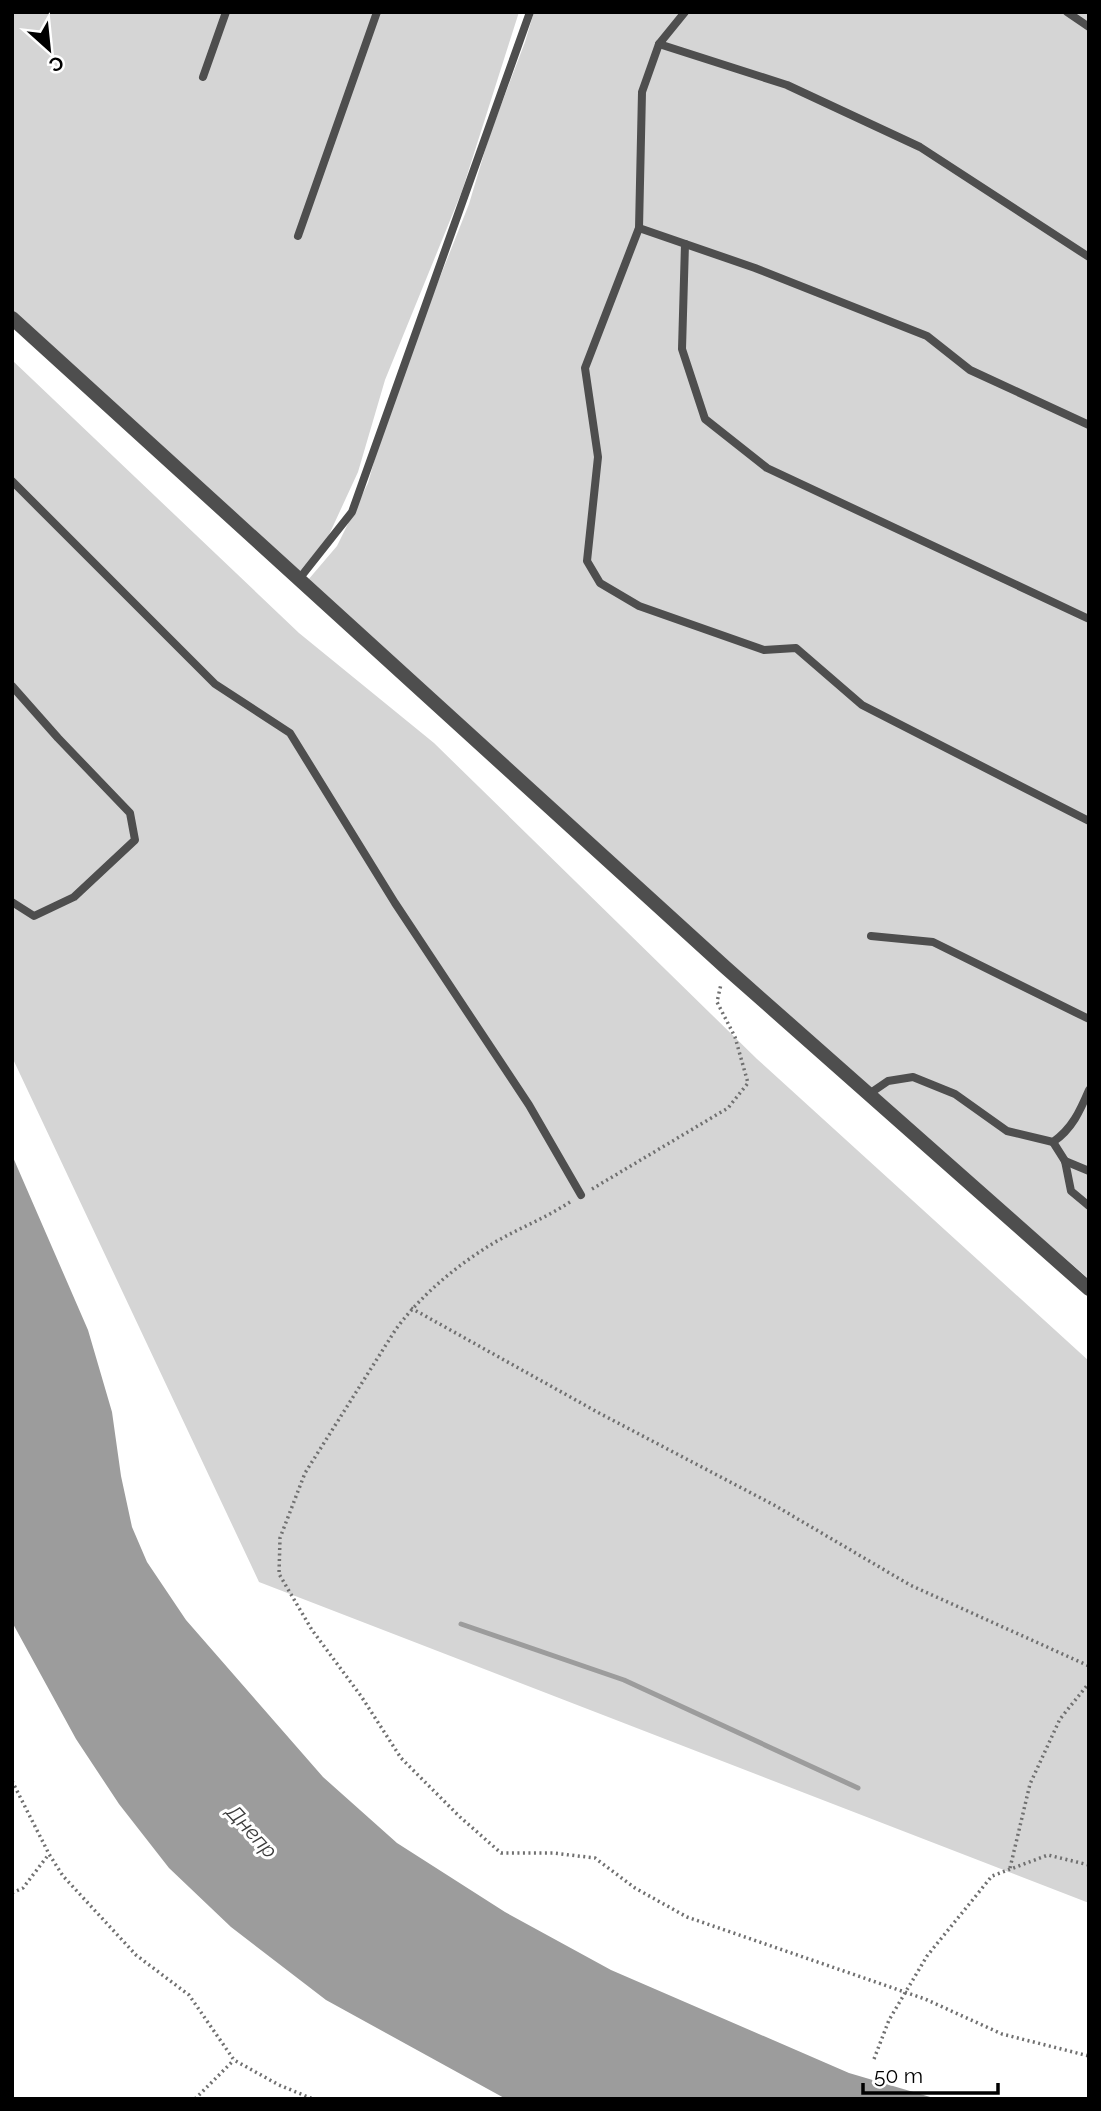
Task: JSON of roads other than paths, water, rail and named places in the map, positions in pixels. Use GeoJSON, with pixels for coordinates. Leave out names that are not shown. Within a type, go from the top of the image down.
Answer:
{"type":"FeatureCollection","features":[{"type":"Feature","properties":{"kind":"street"},"geometry":{"type":"LineString","coordinates":[[12,318],[725,967],[1089,1289]]}},
{"type":"Feature","properties":{"kind":"lane"},"geometry":{"type":"LineString","coordinates":[[203,77],[226,12]]}},
{"type":"Feature","properties":{"kind":"lane"},"geometry":{"type":"LineString","coordinates":[[298,236],[377,12]]}},
{"type":"Feature","properties":{"kind":"lane"},"geometry":{"type":"LineString","coordinates":[[299,579],[352,512],[530,12]]}},
{"type":"Feature","properties":{"kind":"lane"},"geometry":{"type":"LineString","coordinates":[[685,12],[659,44],[642,92],[639,228],[585,368],[598,457],[587,561],[600,583],[639,606],[764,650],[796,648],[862,705],[1089,821]]}},
{"type":"Feature","properties":{"kind":"lane"},"geometry":{"type":"LineString","coordinates":[[1067,12],[1089,27]]}},
{"type":"Feature","properties":{"kind":"lane"},"geometry":{"type":"LineString","coordinates":[[659,44],[787,85],[920,148],[1089,257]]}},
{"type":"Feature","properties":{"kind":"lane"},"geometry":{"type":"LineString","coordinates":[[639,228],[755,268],[927,336],[970,370],[1089,425]]}},
{"type":"Feature","properties":{"kind":"lane"},"geometry":{"type":"LineString","coordinates":[[684,244],[682,349],[705,419],[766,468],[1089,619]]}},
{"type":"Feature","properties":{"kind":"lane"},"geometry":{"type":"LineString","coordinates":[[12,481],[215,684],[289,733],[395,903],[529,1105],[582,1195]]}},
{"type":"Feature","properties":{"kind":"lane"},"geometry":{"type":"LineString","coordinates":[[12,686],[130,813],[135,840],[74,897],[34,916],[12,902]]}},
{"type":"Feature","properties":{"kind":"lane"},"geometry":{"type":"LineString","coordinates":[[871,936],[933,942],[1089,1019]]}},
{"type":"Feature","properties":{"kind":"lane"},"geometry":{"type":"LineString","coordinates":[[868,1095],[888,1081],[913,1077],[955,1094],[1007,1131],[1053,1142],[1065,1161],[1071,1191],[1089,1206]]}},
{"type":"Feature","properties":{"kind":"lane"},"geometry":{"type":"LineString","coordinates":[[1053,1142],[1066,1134],[1079,1114],[1089,1090]]}},
{"type":"Feature","properties":{"kind":"lane"},"geometry":{"type":"LineString","coordinates":[[1065,1161],[1089,1171]]}},
{"type":"Feature","properties":{"kind":"water","name":"Днепр"},"geometry":{"type":"Polygon","coordinates":[[[12,1155],[88,1330],[112,1412],[132,1527],[147,1562],[186,1620],[323,1777],[397,1843],[505,1912],[611,1970],[849,2073],[937,2099],[506,2099],[326,2000],[231,1927],[169,1868],[119,1804],[76,1739],[12,1622],[12,1155]]]}},
{"type":"Feature","properties":{"kind":"waterway"},"geometry":{"type":"LineString","coordinates":[[461,1624],[624,1680],[858,1788]]}}]}
